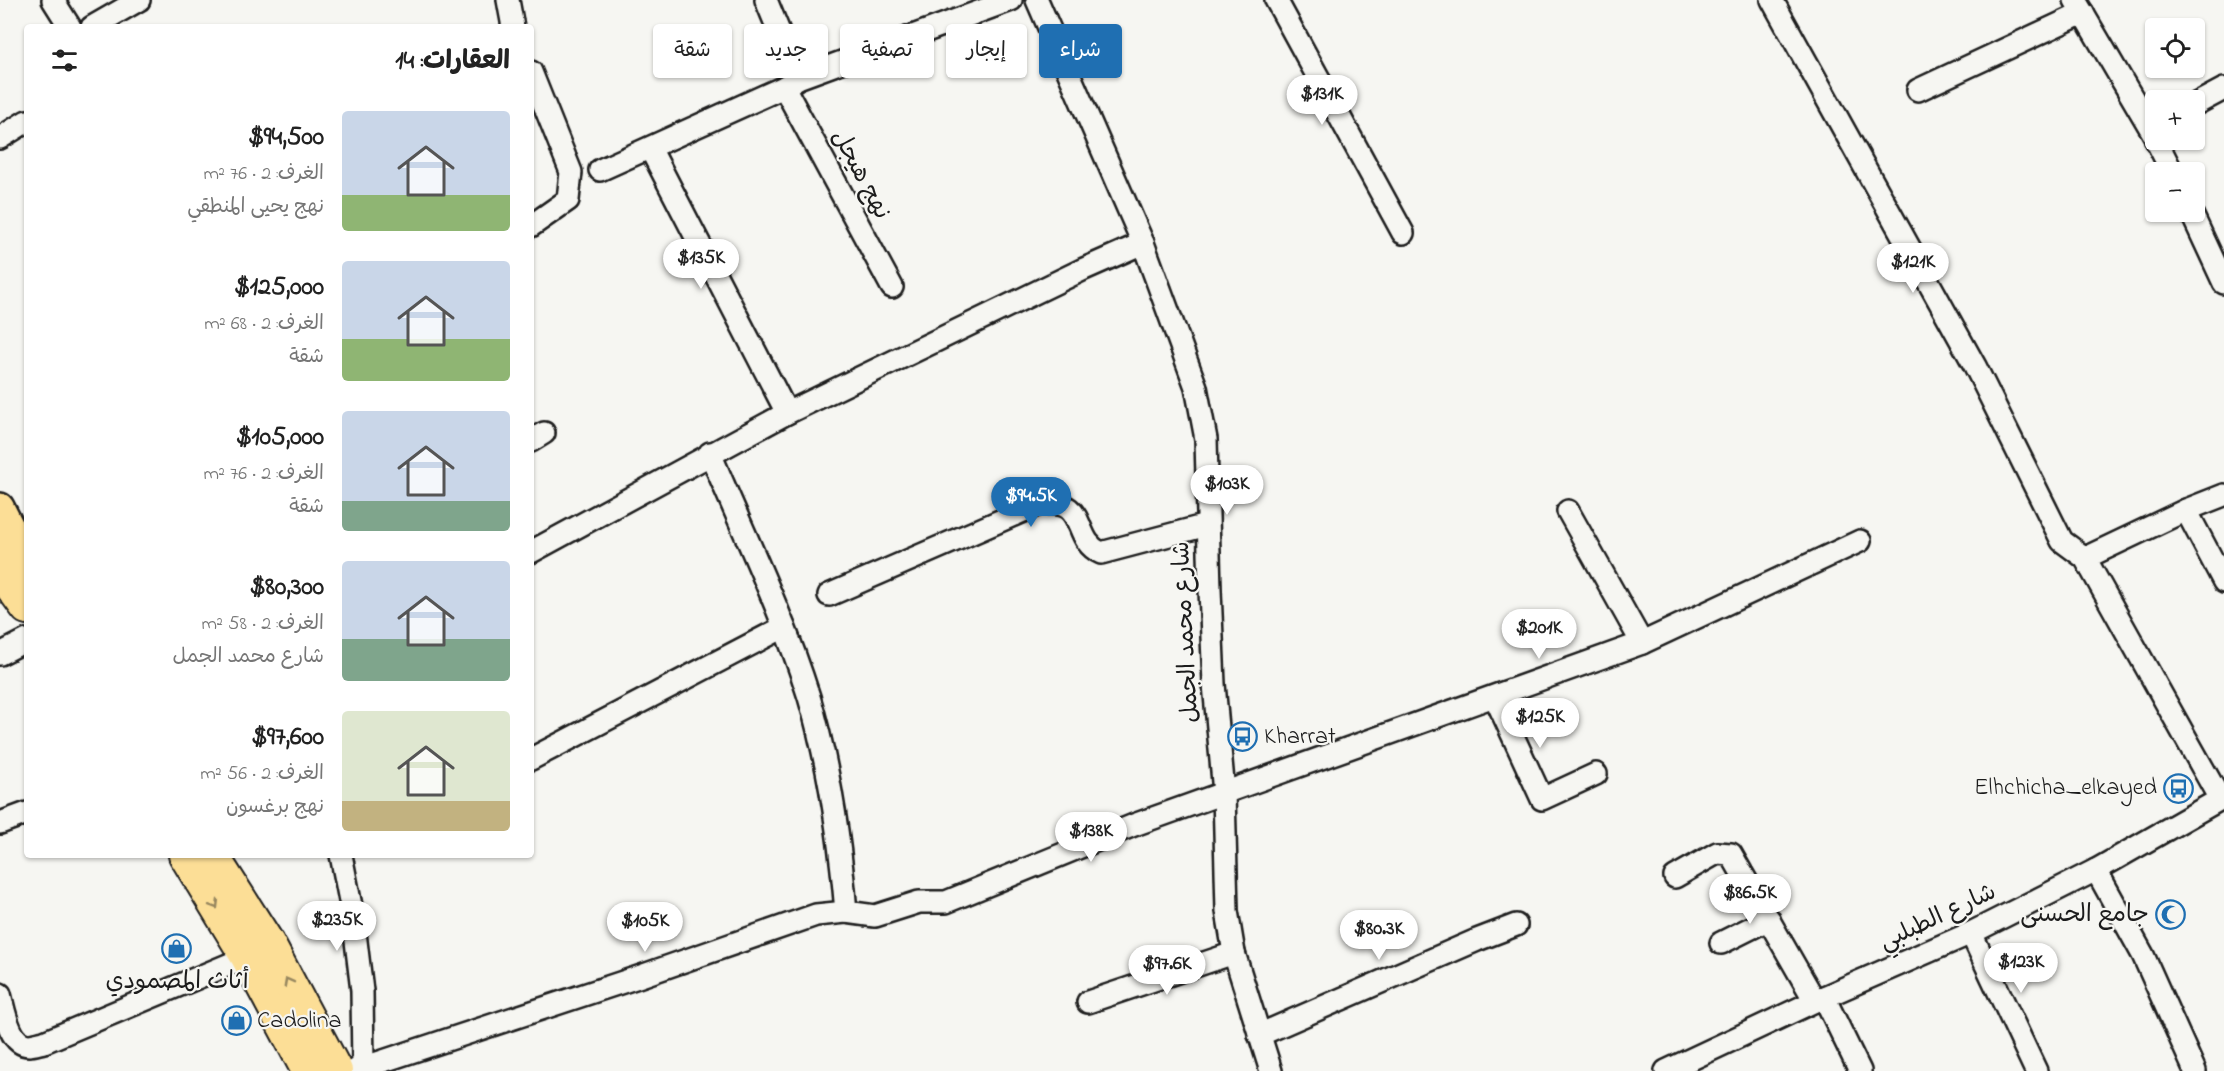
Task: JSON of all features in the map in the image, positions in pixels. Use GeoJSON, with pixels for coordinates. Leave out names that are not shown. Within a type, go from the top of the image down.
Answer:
{"type":"FeatureCollection","features":[{"type":"Feature","properties":{"kind":"highway"},"geometry":{"type":"LineString","coordinates":[[0,535],[24,568]]}},
{"type":"Feature","properties":{"kind":"highway"},"geometry":{"type":"LineString","coordinates":[[0,571],[24,604]]}},
{"type":"Feature","properties":{"kind":"highway"},"geometry":{"type":"LineString","coordinates":[[187,858],[247,957],[309,1071]]}},
{"type":"Feature","properties":{"kind":"highway"},"geometry":{"type":"LineString","coordinates":[[214,858],[351,1070]]}},
{"type":"Feature","properties":{"kind":"main road"},"geometry":{"type":"LineString","coordinates":[[0,507],[24,554]]}},
{"type":"Feature","properties":{"kind":"main road"},"geometry":{"type":"LineString","coordinates":[[0,581],[24,604]]}},
{"type":"Feature","properties":{"kind":"street"},"geometry":{"type":"LineString","coordinates":[[53,0],[68,24]]}},
{"type":"Feature","properties":{"kind":"street"},"geometry":{"type":"LineString","coordinates":[[97,24],[139,0]]}},
{"type":"Feature","properties":{"kind":"street"},"geometry":{"type":"LineString","coordinates":[[508,0],[512,24]]}},
{"type":"Feature","properties":{"kind":"street","name":"نهج هيجل"},"geometry":{"type":"LineString","coordinates":[[766,0],[791,83],[892,287]]}},
{"type":"Feature","properties":{"kind":"street"},"geometry":{"type":"LineString","coordinates":[[600,170],[791,83],[1011,0]]}},
{"type":"Feature","properties":{"kind":"street"},"geometry":{"type":"LineString","coordinates":[[1276,0],[1403,233]]}},
{"type":"Feature","properties":{"kind":"street"},"geometry":{"type":"LineString","coordinates":[[1772,0],[1975,366],[2062,541],[2085,558],[2222,798]]}},
{"type":"Feature","properties":{"kind":"street","name":"شارع محمد الجمل"},"geometry":{"type":"LineString","coordinates":[[1043,2],[1143,243],[1196,387],[1206,440],[1214,684],[1224,793],[1227,911],[1234,953],[1271,1071]]}},
{"type":"Feature","properties":{"kind":"street"},"geometry":{"type":"LineString","coordinates":[[1917,90],[2079,7],[2145,119]]}},
{"type":"Feature","properties":{"kind":"street"},"geometry":{"type":"LineString","coordinates":[[534,80],[571,172],[568,200],[534,224]]}},
{"type":"Feature","properties":{"kind":"street"},"geometry":{"type":"LineString","coordinates":[[2205,99],[2224,89]]}},
{"type":"Feature","properties":{"kind":"street"},"geometry":{"type":"LineString","coordinates":[[0,138],[24,122]]}},
{"type":"Feature","properties":{"kind":"street"},"geometry":{"type":"LineString","coordinates":[[650,148],[787,413]]}},
{"type":"Feature","properties":{"kind":"street"},"geometry":{"type":"LineString","coordinates":[[2196,222],[2224,283]]}},
{"type":"Feature","properties":{"kind":"street"},"geometry":{"type":"LineString","coordinates":[[534,550],[787,413],[1084,269],[1143,243]]}},
{"type":"Feature","properties":{"kind":"street"},"geometry":{"type":"LineString","coordinates":[[710,453],[784,627],[809,697],[828,769],[850,913]]}},
{"type":"Feature","properties":{"kind":"street"},"geometry":{"type":"LineString","coordinates":[[2085,558],[2186,510],[2224,495]]}},
{"type":"Feature","properties":{"kind":"street"},"geometry":{"type":"LineString","coordinates":[[829,595],[1039,504],[1055,502],[1070,508],[1092,549],[1101,553],[1208,525]]}},
{"type":"Feature","properties":{"kind":"street"},"geometry":{"type":"LineString","coordinates":[[2186,510],[2224,582]]}},
{"type":"Feature","properties":{"kind":"street"},"geometry":{"type":"LineString","coordinates":[[1568,511],[1642,643]]}},
{"type":"Feature","properties":{"kind":"street"},"geometry":{"type":"LineString","coordinates":[[341,858],[353,916],[362,991],[351,1070],[638,977],[803,919],[833,912],[875,916],[919,902],[942,901],[1134,825],[1642,643],[1860,541]]}},
{"type":"Feature","properties":{"kind":"street"},"geometry":{"type":"LineString","coordinates":[[534,757],[784,627]]}},
{"type":"Feature","properties":{"kind":"street"},"geometry":{"type":"LineString","coordinates":[[0,654],[24,642]]}},
{"type":"Feature","properties":{"kind":"street"},"geometry":{"type":"LineString","coordinates":[[1495,697],[1542,799],[1596,774]]}},
{"type":"Feature","properties":{"kind":"street","name":"شارع الطبلبي"},"geometry":{"type":"LineString","coordinates":[[1666,1071],[1820,999],[1971,933],[2096,870],[2222,798]]}},
{"type":"Feature","properties":{"kind":"street"},"geometry":{"type":"LineString","coordinates":[[0,823],[24,814]]}},
{"type":"Feature","properties":{"kind":"street"},"geometry":{"type":"LineString","coordinates":[[1675,877],[1717,853],[1731,854],[1820,999],[1860,1071]]}},
{"type":"Feature","properties":{"kind":"street"},"geometry":{"type":"LineString","coordinates":[[2096,870],[2143,955],[2195,1071]]}},
{"type":"Feature","properties":{"kind":"street"},"geometry":{"type":"LineString","coordinates":[[1721,943],[1769,919]]}},
{"type":"Feature","properties":{"kind":"street"},"geometry":{"type":"LineString","coordinates":[[1259,1035],[1466,944],[1516,925]]}},
{"type":"Feature","properties":{"kind":"street"},"geometry":{"type":"LineString","coordinates":[[1971,933],[2036,1071]]}},
{"type":"Feature","properties":{"kind":"street"},"geometry":{"type":"LineString","coordinates":[[1088,1002],[1234,953]]}},
{"type":"Feature","properties":{"kind":"street"},"geometry":{"type":"LineString","coordinates":[[0,994],[13,1034],[21,1044],[30,1045],[44,1042],[247,957]]}},
{"type":"Feature","properties":{"kind":"place","name":"Kharrat"},"geometry":{"type":"Point","coordinates":[1243,737]}},
{"type":"Feature","properties":{"kind":"place","name":"Elhchicha_elkayed"},"geometry":{"type":"Point","coordinates":[2178,788]}},
{"type":"Feature","properties":{"kind":"place","name":"جامع الحسنى"},"geometry":{"type":"Point","coordinates":[2170,915]}},
{"type":"Feature","properties":{"kind":"place","name":"أثاث المصمودي"},"geometry":{"type":"Point","coordinates":[177,949]}},
{"type":"Feature","properties":{"kind":"place","name":"Cadolina"},"geometry":{"type":"Point","coordinates":[236,1021]}}]}
